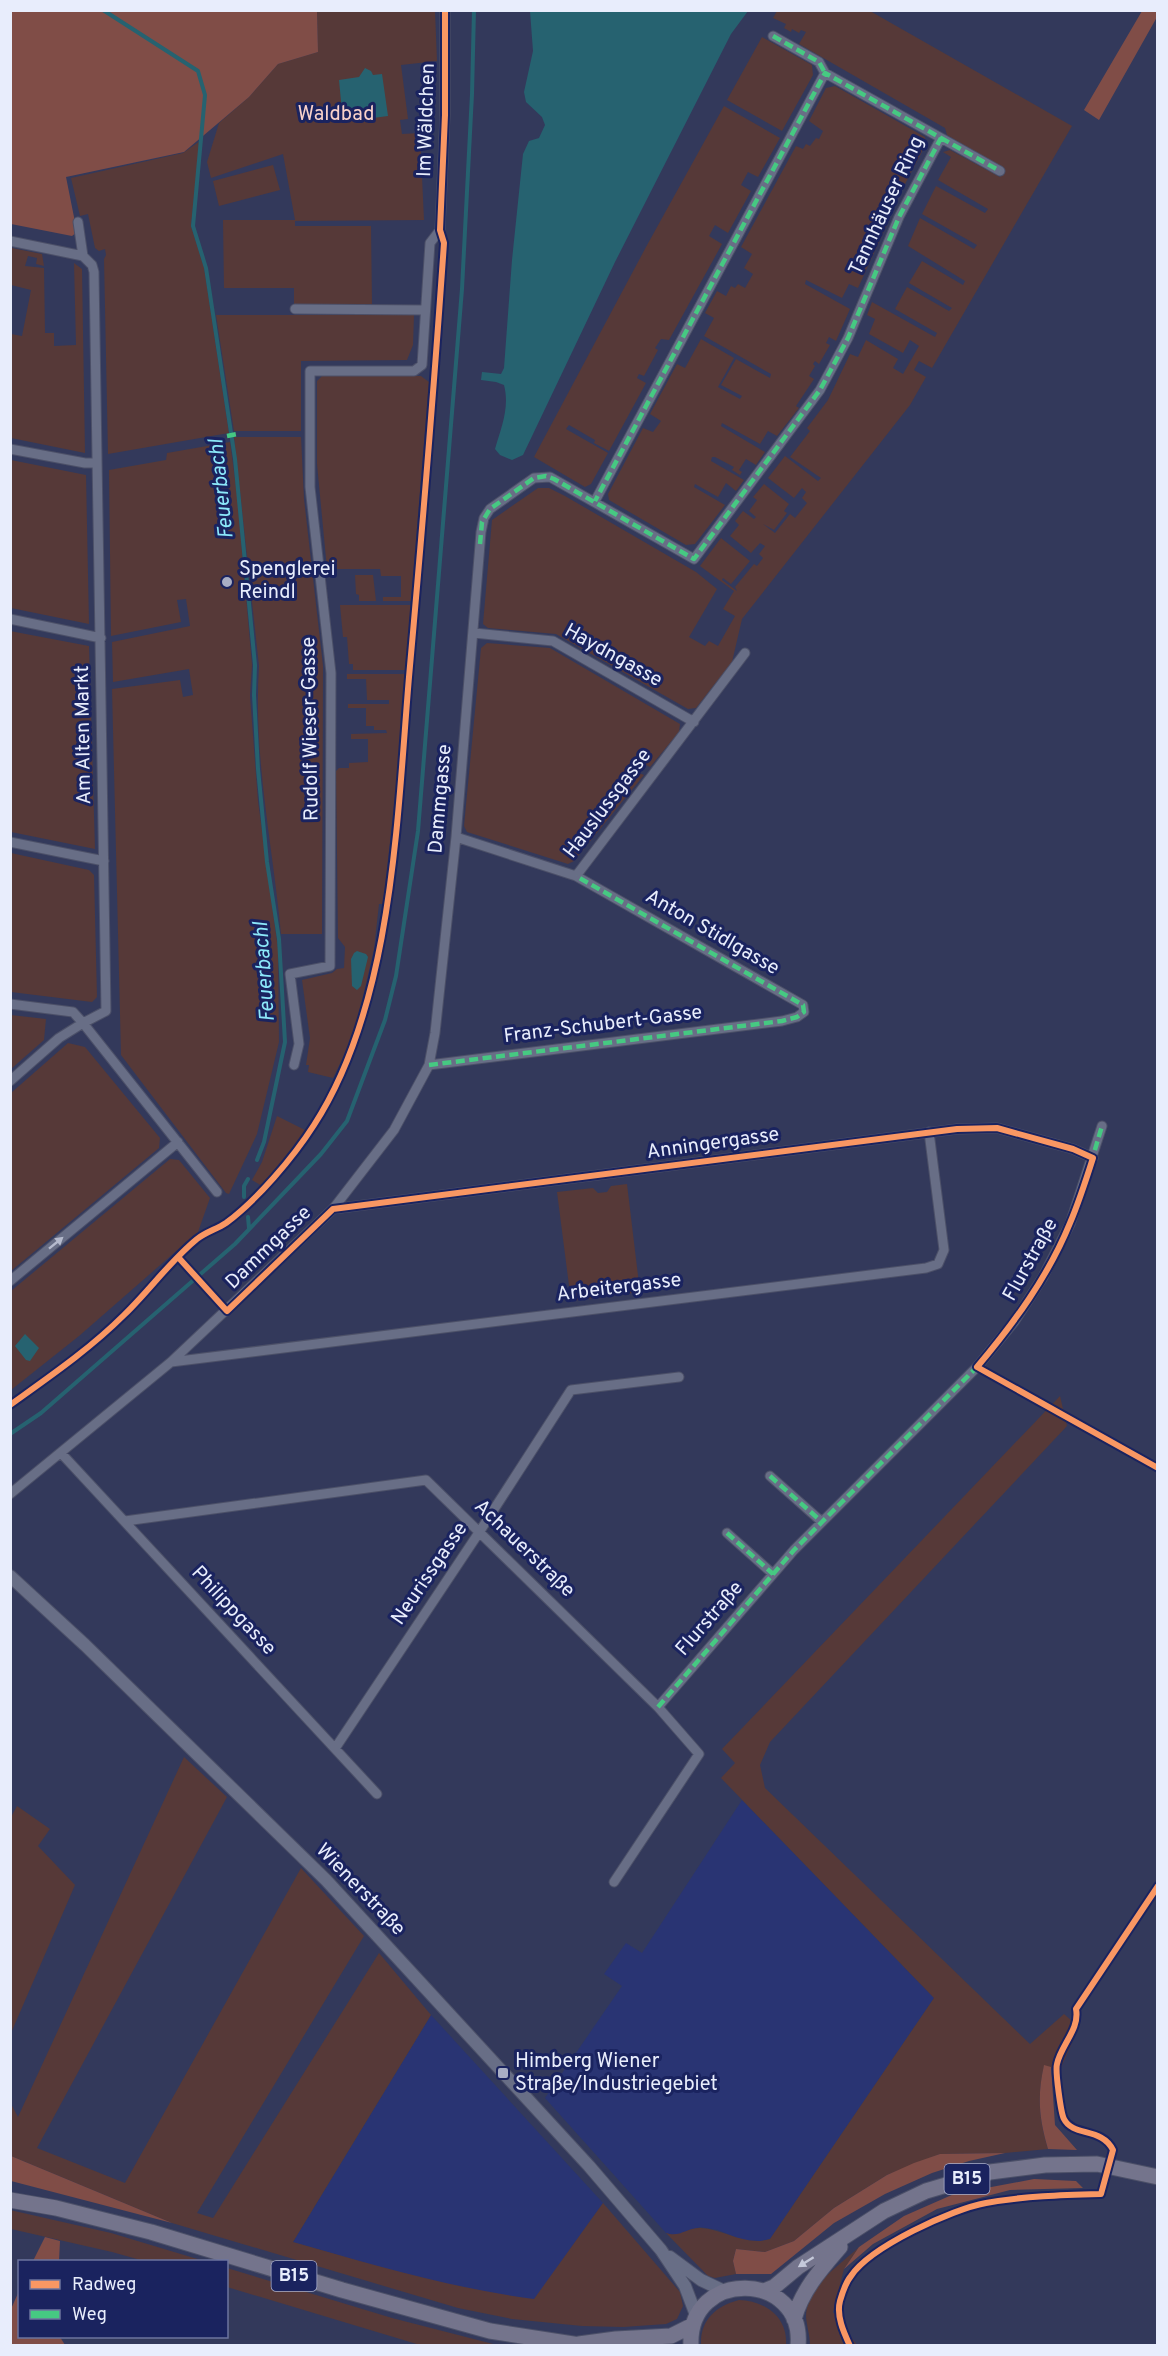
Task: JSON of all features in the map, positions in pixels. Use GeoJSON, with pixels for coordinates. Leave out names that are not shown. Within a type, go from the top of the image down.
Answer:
{"type":"FeatureCollection","features":[{"type":"Feature","properties":{"kind":"main road","name":"B15"},"geometry":{"type":"LineString","coordinates":[[764,2291],[774,2287],[798,2267],[884,2211],[926,2191],[990,2172],[1045,2165],[1097,2164],[1158,2177]]}},
{"type":"Feature","properties":{"kind":"main road","name":"B15"},"geometry":{"type":"LineString","coordinates":[[10,2200],[56,2208],[151,2232],[342,2290],[490,2331],[582,2345],[616,2339],[671,2336],[694,2320],[711,2298],[724,2291]]}},
{"type":"Feature","properties":{"kind":"main road","name":"B15"},"geometry":{"type":"LineString","coordinates":[[794,2319],[798,2304],[814,2277],[850,2235]]}},
{"type":"Feature","properties":{"kind":"main road"},"geometry":{"type":"LineString","coordinates":[[724,2291],[744,2288],[764,2291],[777,2298],[787,2307],[794,2319],[798,2330],[798,2346]]}},
{"type":"Feature","properties":{"kind":"main road"},"geometry":{"type":"LineString","coordinates":[[691,2346],[694,2320]]}},
{"type":"Feature","properties":{"kind":"street","name":"Im Wäldchen"},"geometry":{"type":"LineString","coordinates":[[425,310],[430,243],[440,230],[445,115],[445,10]]}},
{"type":"Feature","properties":{"kind":"street","name":"Tannhäuser Ring"},"geometry":{"type":"LineString","coordinates":[[480,544],[481,528],[488,511],[536,477],[554,479],[694,559],[820,390],[848,338],[899,217],[941,138],[825,73],[819,62],[773,36]]}},
{"type":"Feature","properties":{"kind":"street"},"geometry":{"type":"LineString","coordinates":[[595,501],[825,73]]}},
{"type":"Feature","properties":{"kind":"street"},"geometry":{"type":"LineString","coordinates":[[941,138],[1000,171]]}},
{"type":"Feature","properties":{"kind":"street","name":"Am Alten Markt"},"geometry":{"type":"LineString","coordinates":[[78,222],[84,256],[92,265],[94,272],[106,1011],[83,1023]]}},
{"type":"Feature","properties":{"kind":"street"},"geometry":{"type":"LineString","coordinates":[[10,241],[84,256]]}},
{"type":"Feature","properties":{"kind":"street"},"geometry":{"type":"LineString","coordinates":[[295,309],[425,310]]}},
{"type":"Feature","properties":{"kind":"street","name":"Rudolf Wieser-Gasse"},"geometry":{"type":"LineString","coordinates":[[294,1065],[299,1044],[290,974],[330,966],[331,673],[310,487],[310,371],[418,370],[423,362],[425,310]]}},
{"type":"Feature","properties":{"kind":"street"},"geometry":{"type":"LineString","coordinates":[[10,449],[85,463],[97,463]]}},
{"type":"Feature","properties":{"kind":"street","name":"Dammgasse"},"geometry":{"type":"LineString","coordinates":[[10,1494],[171,1362],[333,1209],[394,1130],[429,1065],[435,1033],[456,837],[480,544]]}},
{"type":"Feature","properties":{"kind":"street"},"geometry":{"type":"LineString","coordinates":[[10,619],[101,638]]}},
{"type":"Feature","properties":{"kind":"street","name":"Haydngasse"},"geometry":{"type":"LineString","coordinates":[[474,633],[553,641],[694,722]]}},
{"type":"Feature","properties":{"kind":"street","name":"Hauslussgasse"},"geometry":{"type":"LineString","coordinates":[[456,837],[576,876],[745,654]]}},
{"type":"Feature","properties":{"kind":"street"},"geometry":{"type":"LineString","coordinates":[[10,842],[104,861]]}},
{"type":"Feature","properties":{"kind":"street","name":"Anton Stidlgasse"},"geometry":{"type":"LineString","coordinates":[[576,876],[803,1005],[804,1012],[797,1017],[782,1021]]}},
{"type":"Feature","properties":{"kind":"street"},"geometry":{"type":"LineString","coordinates":[[10,1004],[72,1012],[217,1192]]}},
{"type":"Feature","properties":{"kind":"street","name":"Franz-Schubert-Gasse"},"geometry":{"type":"LineString","coordinates":[[429,1065],[782,1021]]}},
{"type":"Feature","properties":{"kind":"street"},"geometry":{"type":"LineString","coordinates":[[10,1081],[59,1038],[83,1023]]}},
{"type":"Feature","properties":{"kind":"street","name":"Flurstraße"},"geometry":{"type":"LineString","coordinates":[[658,1707],[773,1574],[977,1367],[1014,1322],[1043,1277],[1070,1224],[1102,1126]]}},
{"type":"Feature","properties":{"kind":"street","name":"Anningergasse"},"geometry":{"type":"LineString","coordinates":[[333,1209],[957,1129],[998,1128],[1073,1149],[1093,1158]]}},
{"type":"Feature","properties":{"kind":"street","name":"Arbeitergasse"},"geometry":{"type":"LineString","coordinates":[[171,1362],[926,1268],[938,1264],[944,1250],[929,1132]]}},
{"type":"Feature","properties":{"kind":"street"},"geometry":{"type":"LineString","coordinates":[[10,1281],[178,1142]]}},
{"type":"Feature","properties":{"kind":"street","name":"Neurissgasse"},"geometry":{"type":"LineString","coordinates":[[336,1747],[571,1390],[679,1377]]}},
{"type":"Feature","properties":{"kind":"street","name":"Philippgasse"},"geometry":{"type":"LineString","coordinates":[[61,1453],[336,1747],[377,1794]]}},
{"type":"Feature","properties":{"kind":"street"},"geometry":{"type":"LineString","coordinates":[[770,1476],[822,1522]]}},
{"type":"Feature","properties":{"kind":"street","name":"Achauerstraße"},"geometry":{"type":"LineString","coordinates":[[125,1521],[426,1480],[658,1707],[699,1754],[614,1882]]}},
{"type":"Feature","properties":{"kind":"street"},"geometry":{"type":"LineString","coordinates":[[727,1533],[773,1574]]}},
{"type":"Feature","properties":{"kind":"street","name":"Wienerstraße"},"geometry":{"type":"LineString","coordinates":[[10,1576],[85,1645],[326,1880],[589,2166],[662,2250],[685,2286],[694,2320]]}},
{"type":"Feature","properties":{"kind":"street","name":"Wienerstraße"},"geometry":{"type":"LineString","coordinates":[[662,2250],[701,2280],[724,2291]]}},
{"type":"Feature","properties":{"kind":"shaded area"},"geometry":{"type":"Polygon","coordinates":[[[10,11],[317,11],[318,52],[278,64],[249,97],[184,152],[66,177],[77,232],[72,236],[11,224],[10,11]]]}},
{"type":"Feature","properties":{"kind":"shaded area"},"geometry":{"type":"Polygon","coordinates":[[[530,11],[748,11],[731,34],[615,262],[523,455],[512,460],[500,455],[495,449],[505,410],[504,385],[481,380],[482,372],[501,374],[504,368],[523,154],[529,141],[539,138],[545,125],[542,117],[526,102],[524,92],[533,51],[530,11]]]}},
{"type":"Feature","properties":{"kind":"shaded area"},"geometry":{"type":"Polygon","coordinates":[[[1142,11],[1157,11],[1157,17],[1099,120],[1084,110],[1142,11]]]}},
{"type":"Feature","properties":{"kind":"shaded area"},"geometry":{"type":"Polygon","coordinates":[[[365,68],[373,75],[382,74],[388,116],[343,122],[339,80],[359,77],[365,68]]]}},
{"type":"Feature","properties":{"kind":"shaded area"},"geometry":{"type":"Polygon","coordinates":[[[357,951],[368,957],[361,986],[357,990],[352,986],[351,959],[357,951]]]}},
{"type":"Feature","properties":{"kind":"shaded area"},"geometry":{"type":"Polygon","coordinates":[[[25,1334],[39,1348],[30,1361],[26,1360],[15,1346],[25,1334]]]}},
{"type":"Feature","properties":{"kind":"shaded area"},"geometry":{"type":"Polygon","coordinates":[[[742,1800],[934,1998],[770,2239],[760,2241],[742,2240],[718,2230],[700,2227],[676,2236],[666,2233],[545,2098],[622,1986],[604,1974],[626,1943],[642,1953],[742,1800]]]}},
{"type":"Feature","properties":{"kind":"shaded area"},"geometry":{"type":"Polygon","coordinates":[[[431,2015],[603,2203],[534,2300],[484,2293],[420,2279],[293,2242],[431,2015]]]}},
{"type":"Feature","properties":{"kind":"shaded area"},"geometry":{"type":"Polygon","coordinates":[[[1044,2065],[1051,2067],[1055,2125],[1077,2150],[1048,2149],[1040,2107],[1040,2087],[1044,2065]]]}},
{"type":"Feature","properties":{"kind":"shaded area"},"geometry":{"type":"Polygon","coordinates":[[[1005,2153],[932,2173],[885,2194],[834,2223],[771,2274],[736,2274],[733,2261],[736,2249],[765,2252],[794,2241],[834,2208],[887,2175],[940,2154],[1005,2153]]]}},
{"type":"Feature","properties":{"kind":"shaded area"},"geometry":{"type":"Polygon","coordinates":[[[11,2156],[172,2223],[11,2181],[11,2156]]]}},
{"type":"Feature","properties":{"kind":"shaded area"},"geometry":{"type":"Polygon","coordinates":[[[1034,2179],[1076,2181],[1083,2188],[1010,2190],[937,2209],[873,2244],[844,2269],[859,2247],[904,2216],[954,2194],[1034,2179]]]}},
{"type":"Feature","properties":{"kind":"shaded area"},"geometry":{"type":"Polygon","coordinates":[[[45,2237],[60,2241],[59,2260],[34,2260],[45,2237]]]}},
{"type":"Feature","properties":{"kind":"shaded area"},"geometry":{"type":"Polygon","coordinates":[[[18,2293],[18,2338],[61,2338],[65,2345],[11,2345],[11,2309],[18,2293]]]}},
{"type":"Feature","properties":{"kind":"green space","name":"Waldbad"},"geometry":{"type":"Polygon","coordinates":[[[317,11],[435,11],[437,61],[401,65],[408,119],[400,120],[402,134],[420,133],[424,220],[295,221],[295,226],[371,226],[372,304],[294,304],[294,288],[224,288],[223,220],[295,220],[283,154],[211,178],[207,162],[219,123],[249,97],[278,64],[318,52],[317,11]]]}},
{"type":"Feature","properties":{"kind":"green space"},"geometry":{"type":"Polygon","coordinates":[[[777,11],[870,11],[1072,126],[932,368],[919,361],[914,370],[926,377],[910,405],[742,619],[732,662],[696,708],[688,709],[556,634],[488,628],[483,624],[492,520],[538,488],[549,488],[565,496],[696,572],[717,589],[689,637],[705,646],[709,641],[718,646],[735,616],[723,609],[734,591],[700,566],[721,538],[750,561],[731,584],[723,578],[722,580],[737,591],[735,587],[754,564],[757,566],[763,558],[759,554],[765,546],[760,543],[751,553],[730,536],[739,525],[735,521],[743,511],[754,519],[756,517],[749,511],[757,500],[753,497],[764,484],[789,504],[784,511],[787,513],[774,530],[763,524],[775,533],[790,514],[795,518],[807,503],[802,498],[806,492],[802,488],[794,498],[768,478],[785,456],[818,481],[821,478],[790,457],[810,431],[807,428],[828,400],[850,354],[858,357],[866,340],[898,359],[893,368],[903,374],[919,346],[910,340],[903,353],[869,334],[875,319],[867,315],[872,302],[935,337],[937,333],[895,309],[907,287],[949,311],[952,308],[909,283],[922,261],[963,285],[965,281],[908,246],[920,218],[974,249],[977,245],[922,214],[936,186],[985,213],[988,209],[938,180],[951,157],[943,152],[950,150],[1000,177],[1005,169],[947,135],[945,128],[799,44],[806,32],[801,30],[799,33],[792,29],[791,32],[784,28],[786,24],[773,18],[777,11]]]}},
{"type":"Feature","properties":{"kind":"green space"},"geometry":{"type":"Polygon","coordinates":[[[762,37],[812,65],[813,75],[782,131],[727,100],[762,37]]]}},
{"type":"Feature","properties":{"kind":"green space"},"geometry":{"type":"Polygon","coordinates":[[[835,86],[925,137],[926,144],[903,188],[896,184],[880,212],[890,218],[858,288],[849,284],[842,298],[806,280],[805,284],[850,309],[836,341],[829,337],[826,343],[830,345],[819,364],[815,361],[813,364],[815,366],[809,376],[814,379],[796,406],[799,408],[777,436],[768,431],[760,444],[722,423],[721,426],[765,452],[756,465],[746,459],[739,470],[742,472],[740,475],[732,470],[734,467],[712,457],[711,461],[744,480],[736,491],[726,483],[718,497],[695,484],[694,487],[725,505],[695,544],[686,545],[609,500],[608,494],[643,428],[653,432],[661,421],[650,414],[677,364],[685,368],[701,339],[734,358],[718,387],[740,399],[742,396],[721,385],[736,359],[770,378],[771,374],[704,336],[714,318],[705,313],[717,291],[726,296],[731,286],[735,288],[738,284],[745,288],[753,274],[744,268],[752,254],[741,247],[796,146],[803,149],[806,144],[810,146],[816,138],[819,139],[823,131],[809,121],[826,88],[835,86]]]}},
{"type":"Feature","properties":{"kind":"green space"},"geometry":{"type":"Polygon","coordinates":[[[724,106],[780,138],[758,177],[748,172],[741,185],[751,191],[728,233],[715,225],[709,236],[722,244],[669,340],[661,339],[655,348],[658,350],[644,376],[639,374],[637,378],[646,383],[609,451],[569,425],[566,429],[608,453],[591,484],[585,487],[534,457],[724,106]]]}},
{"type":"Feature","properties":{"kind":"green space"},"geometry":{"type":"Polygon","coordinates":[[[200,141],[191,226],[204,267],[229,433],[108,454],[104,259],[106,255],[105,249],[99,251],[95,248],[88,214],[80,216],[71,178],[183,153],[200,141]]]}},
{"type":"Feature","properties":{"kind":"green space"},"geometry":{"type":"Polygon","coordinates":[[[273,165],[280,190],[219,206],[213,181],[273,165]]]}},
{"type":"Feature","properties":{"kind":"green space"},"geometry":{"type":"Polygon","coordinates":[[[12,248],[42,254],[44,266],[36,264],[37,258],[28,256],[25,266],[44,268],[45,333],[54,333],[54,346],[76,345],[74,263],[82,269],[85,453],[11,438],[11,334],[22,336],[31,290],[11,285],[12,248]]]}},
{"type":"Feature","properties":{"kind":"green space"},"geometry":{"type":"Polygon","coordinates":[[[216,315],[414,315],[413,345],[407,360],[301,361],[301,431],[234,431],[216,315]]]}},
{"type":"Feature","properties":{"kind":"green space"},"geometry":{"type":"Polygon","coordinates":[[[322,376],[421,376],[429,382],[411,601],[383,601],[383,597],[401,597],[401,576],[381,576],[380,569],[327,569],[317,464],[317,381],[322,376]]]}},
{"type":"Feature","properties":{"kind":"green space"},"geometry":{"type":"Polygon","coordinates":[[[234,437],[301,437],[304,499],[323,666],[322,934],[281,934],[261,768],[259,666],[234,437]]]}},
{"type":"Feature","properties":{"kind":"green space"},"geometry":{"type":"Polygon","coordinates":[[[230,442],[237,494],[252,665],[250,696],[258,801],[278,949],[279,1042],[257,1134],[229,1194],[121,1055],[112,689],[180,680],[183,697],[193,695],[189,669],[113,682],[112,642],[190,626],[186,599],[177,600],[181,622],[111,636],[109,470],[166,460],[167,453],[230,442]]]}},
{"type":"Feature","properties":{"kind":"green space"},"geometry":{"type":"Polygon","coordinates":[[[11,460],[86,475],[89,624],[11,608],[11,460]]]}},
{"type":"Feature","properties":{"kind":"green space"},"geometry":{"type":"Polygon","coordinates":[[[355,575],[373,575],[376,601],[359,601],[359,595],[356,594],[355,575]]]}},
{"type":"Feature","properties":{"kind":"green space"},"geometry":{"type":"Polygon","coordinates":[[[340,605],[411,605],[405,670],[353,670],[353,664],[349,664],[347,637],[343,637],[340,605]]]}},
{"type":"Feature","properties":{"kind":"green space"},"geometry":{"type":"Polygon","coordinates":[[[10,631],[89,646],[95,849],[11,832],[10,631]]]}},
{"type":"Feature","properties":{"kind":"green space"},"geometry":{"type":"Polygon","coordinates":[[[487,643],[550,648],[680,724],[679,732],[650,767],[639,761],[634,771],[644,775],[630,792],[624,791],[623,795],[626,797],[574,861],[568,864],[467,832],[464,826],[481,648],[487,643]]]}},
{"type":"Feature","properties":{"kind":"green space"},"geometry":{"type":"Polygon","coordinates":[[[347,674],[405,674],[398,771],[383,904],[379,904],[374,949],[354,1035],[333,1078],[308,1072],[309,1065],[306,1065],[310,1038],[302,980],[344,968],[345,947],[338,938],[336,771],[339,768],[349,768],[349,763],[368,762],[368,739],[351,739],[351,734],[387,733],[386,730],[374,730],[374,726],[366,726],[366,708],[348,708],[348,704],[389,704],[389,700],[367,700],[366,679],[347,679],[347,674]]]}},
{"type":"Feature","properties":{"kind":"green space"},"geometry":{"type":"Polygon","coordinates":[[[11,853],[89,870],[94,875],[97,997],[92,1002],[11,992],[11,853]]]}},
{"type":"Feature","properties":{"kind":"green space"},"geometry":{"type":"Polygon","coordinates":[[[11,1015],[46,1019],[44,1040],[11,1069],[11,1015]]]}},
{"type":"Feature","properties":{"kind":"green space"},"geometry":{"type":"Polygon","coordinates":[[[68,1043],[85,1047],[160,1138],[159,1148],[11,1271],[11,1093],[68,1043]]]}},
{"type":"Feature","properties":{"kind":"green space"},"geometry":{"type":"Polygon","coordinates":[[[277,1116],[307,1131],[262,1186],[252,1180],[262,1162],[277,1116]]]}},
{"type":"Feature","properties":{"kind":"green space"},"geometry":{"type":"Polygon","coordinates":[[[170,1159],[179,1160],[210,1198],[198,1232],[79,1336],[11,1390],[11,1291],[170,1159]]]}},
{"type":"Feature","properties":{"kind":"green space"},"geometry":{"type":"Polygon","coordinates":[[[627,1184],[640,1292],[571,1301],[557,1192],[593,1188],[598,1193],[607,1192],[611,1186],[627,1184]]]}},
{"type":"Feature","properties":{"kind":"green space"},"geometry":{"type":"Polygon","coordinates":[[[1060,1396],[1067,1426],[770,1742],[760,1765],[765,1788],[1030,2044],[1064,2014],[1079,2027],[1060,2070],[1044,2066],[1040,2088],[1040,2108],[1048,2149],[1005,2153],[940,2154],[887,2175],[834,2208],[794,2241],[765,2252],[736,2249],[733,2261],[736,2274],[715,2278],[708,2276],[666,2233],[675,2234],[701,2228],[752,2241],[770,2239],[934,1998],[721,1778],[735,1763],[722,1749],[1060,1396]]]}},
{"type":"Feature","properties":{"kind":"green space"},"geometry":{"type":"Polygon","coordinates":[[[184,1757],[227,1797],[37,2148],[125,2183],[301,1868],[364,1936],[197,2213],[213,2218],[379,1953],[431,2015],[293,2242],[442,2282],[534,2299],[603,2203],[680,2292],[683,2306],[677,2319],[666,2324],[623,2327],[582,2326],[512,2319],[458,2308],[172,2223],[11,2156],[10,2102],[18,2117],[184,1757]]]}},
{"type":"Feature","properties":{"kind":"green space"},"geometry":{"type":"Polygon","coordinates":[[[17,1806],[50,1829],[38,1846],[75,1885],[11,2033],[10,1819],[17,1806]]]}},
{"type":"Feature","properties":{"kind":"green space"},"geometry":{"type":"Polygon","coordinates":[[[10,2210],[111,2233],[201,2260],[140,2260],[11,2229],[10,2210]]]}},
{"type":"Feature","properties":{"kind":"green space"},"geometry":{"type":"Polygon","coordinates":[[[859,2247],[844,2269],[833,2312],[857,2345],[810,2345],[806,2317],[811,2296],[817,2286],[859,2247]]]}},
{"type":"Feature","properties":{"kind":"green space"},"geometry":{"type":"Polygon","coordinates":[[[228,2268],[392,2318],[497,2345],[420,2345],[228,2287],[228,2268]]]}},
{"type":"Feature","properties":{"kind":"green space"},"geometry":{"type":"Polygon","coordinates":[[[739,2300],[758,2304],[773,2312],[783,2326],[786,2345],[701,2345],[703,2328],[711,2315],[723,2306],[739,2300]]]}},
{"type":"Feature","properties":{"kind":"waterway","name":"Feuerbachl"},"geometry":{"type":"LineString","coordinates":[[103,10],[198,71],[205,95],[193,226],[206,268],[235,459],[255,665],[254,695],[258,769],[267,862],[279,939],[285,1042],[264,1142],[257,1160]]}},
{"type":"Feature","properties":{"kind":"waterway"},"geometry":{"type":"LineString","coordinates":[[10,1434],[41,1413],[235,1244],[321,1154],[347,1121],[385,1020],[396,976],[418,831],[462,289],[474,10]]}},
{"type":"Feature","properties":{"kind":"waterway"},"geometry":{"type":"LineString","coordinates":[[244,1197],[244,1186],[248,1179]]}},
{"type":"Feature","properties":{"kind":"waterway"},"geometry":{"type":"LineString","coordinates":[[248,1217],[249,1228]]}},
{"type":"Feature","properties":{"kind":"marked path"},"geometry":{"type":"LineString","coordinates":[[773,36],[819,62],[825,73]]}},
{"type":"Feature","properties":{"kind":"marked path"},"geometry":{"type":"LineString","coordinates":[[480,544],[482,522],[490,509],[534,478],[546,476],[694,559],[820,390],[848,338],[899,217],[941,138],[825,73],[595,501]]}},
{"type":"Feature","properties":{"kind":"marked path"},"geometry":{"type":"LineString","coordinates":[[941,138],[1000,171]]}},
{"type":"Feature","properties":{"kind":"marked path"},"geometry":{"type":"LineString","coordinates":[[227,436],[237,434]]}},
{"type":"Feature","properties":{"kind":"marked path"},"geometry":{"type":"LineString","coordinates":[[429,1065],[782,1021],[797,1017],[804,1012],[803,1005],[576,876]]}},
{"type":"Feature","properties":{"kind":"marked path"},"geometry":{"type":"LineString","coordinates":[[1091,1163],[1102,1126]]}},
{"type":"Feature","properties":{"kind":"marked path"},"geometry":{"type":"LineString","coordinates":[[658,1707],[794,1550],[980,1364]]}},
{"type":"Feature","properties":{"kind":"marked path"},"geometry":{"type":"LineString","coordinates":[[770,1476],[822,1522]]}},
{"type":"Feature","properties":{"kind":"marked path"},"geometry":{"type":"LineString","coordinates":[[727,1533],[773,1574]]}},
{"type":"Feature","properties":{"kind":"cycle path"},"geometry":{"type":"LineString","coordinates":[[10,1405],[69,1362],[111,1327],[187,1248],[200,1237],[238,1214],[274,1178],[314,1125],[340,1077],[360,1024],[376,967],[387,908],[400,790],[444,243],[440,230],[445,115],[445,10]]}},
{"type":"Feature","properties":{"kind":"cycle path"},"geometry":{"type":"LineString","coordinates":[[178,1257],[227,1311],[333,1209],[957,1129],[997,1128],[1073,1149],[1093,1158],[1073,1215],[1041,1281],[1004,1334],[977,1367],[1158,1468]]}},
{"type":"Feature","properties":{"kind":"cycle path"},"geometry":{"type":"LineString","coordinates":[[850,2346],[839,2313],[844,2288],[861,2265],[893,2242],[933,2221],[986,2203],[1029,2197],[1101,2194],[1113,2150],[1102,2138],[1074,2128],[1064,2119],[1057,2064],[1073,2030],[1076,2009],[1158,1886]]}},
{"type":"Feature","properties":{"kind":"place","name":"Spenglerei Reindl"},"geometry":{"type":"Point","coordinates":[227,582]}},
{"type":"Feature","properties":{"kind":"place","name":"Himberg Wiener Straße/Industriegebiet"},"geometry":{"type":"Point","coordinates":[503,2073]}}]}
